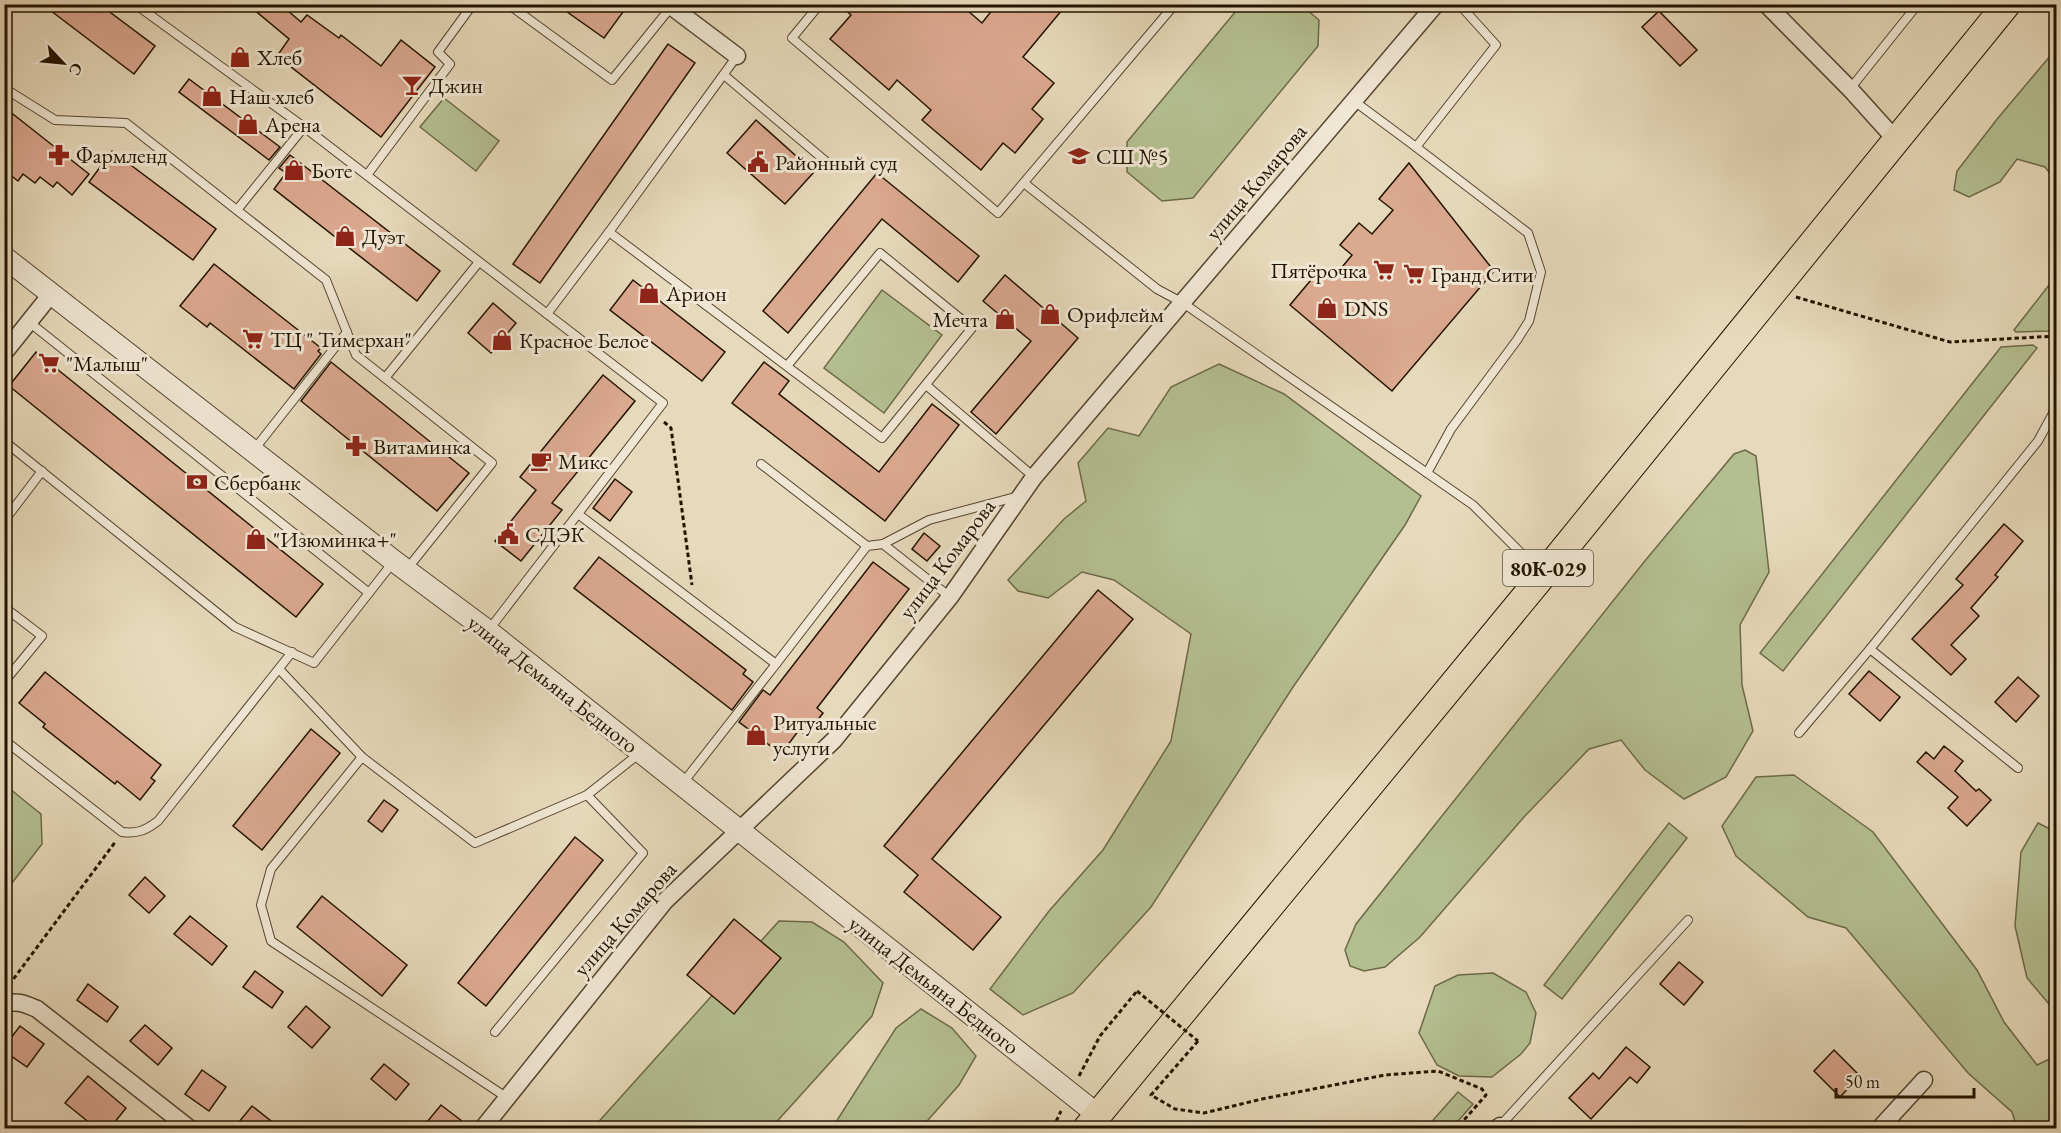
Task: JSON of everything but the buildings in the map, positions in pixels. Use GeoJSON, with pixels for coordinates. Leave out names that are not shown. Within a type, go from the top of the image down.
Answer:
{"type":"FeatureCollection","features":[{"type":"Feature","properties":{"kind":"main road","name":"80К-029"},"geometry":{"type":"LineString","coordinates":[[1093,1122],[2007,4]]}},
{"type":"Feature","properties":{"kind":"street","name":"улица Комарова"},"geometry":{"type":"LineString","coordinates":[[483,1128],[665,901],[834,740],[950,597],[1034,477],[1436,4]]}},
{"type":"Feature","properties":{"kind":"street"},"geometry":{"type":"LineString","coordinates":[[1766,4],[1850,89],[1896,140]]}},
{"type":"Feature","properties":{"kind":"street"},"geometry":{"type":"LineString","coordinates":[[669,6],[738,56]]}},
{"type":"Feature","properties":{"kind":"street","name":"улица Демьяна Бедного"},"geometry":{"type":"LineString","coordinates":[[4,257],[400,566],[488,631],[681,784],[1093,1122]]}},
{"type":"Feature","properties":{"kind":"street"},"geometry":{"type":"LineString","coordinates":[[4,353],[52,293]]}},
{"type":"Feature","properties":{"kind":"street"},"geometry":{"type":"LineString","coordinates":[[4,1004],[13,1001],[37,1009],[189,1128]]}},
{"type":"Feature","properties":{"kind":"street"},"geometry":{"type":"LineString","coordinates":[[1880,1128],[1924,1080]]}},
{"type":"Feature","properties":{"kind":"lane"},"geometry":{"type":"LineString","coordinates":[[135,4],[304,127],[663,403],[488,631]]}},
{"type":"Feature","properties":{"kind":"lane"},"geometry":{"type":"LineString","coordinates":[[367,176],[450,64],[438,52],[473,4]]}},
{"type":"Feature","properties":{"kind":"lane"},"geometry":{"type":"LineString","coordinates":[[508,4],[612,80],[669,6]]}},
{"type":"Feature","properties":{"kind":"lane"},"geometry":{"type":"LineString","coordinates":[[820,4],[792,38],[998,213],[1170,10],[1164,4]]}},
{"type":"Feature","properties":{"kind":"lane"},"geometry":{"type":"LineString","coordinates":[[1416,147],[1496,45],[1459,4]]}},
{"type":"Feature","properties":{"kind":"lane"},"geometry":{"type":"LineString","coordinates":[[1850,89],[1918,4]]}},
{"type":"Feature","properties":{"kind":"lane"},"geometry":{"type":"LineString","coordinates":[[547,314],[738,56]]}},
{"type":"Feature","properties":{"kind":"lane"},"geometry":{"type":"LineString","coordinates":[[724,75],[829,164]]}},
{"type":"Feature","properties":{"kind":"lane"},"geometry":{"type":"LineString","coordinates":[[4,88],[55,120],[126,123],[326,280],[356,355],[492,463],[400,566],[369,593],[314,663],[235,627],[4,441]]}},
{"type":"Feature","properties":{"kind":"lane"},"geometry":{"type":"LineString","coordinates":[[1354,101],[1528,233],[1541,272],[1529,321],[1451,429],[1427,473]]}},
{"type":"Feature","properties":{"kind":"lane"},"geometry":{"type":"LineString","coordinates":[[237,210],[304,127]]}},
{"type":"Feature","properties":{"kind":"lane"},"geometry":{"type":"LineString","coordinates":[[1024,183],[1157,289],[1183,303],[1473,505],[1542,575]]}},
{"type":"Feature","properties":{"kind":"lane"},"geometry":{"type":"LineString","coordinates":[[609,232],[882,438],[972,328],[880,253],[787,366]]}},
{"type":"Feature","properties":{"kind":"lane"},"geometry":{"type":"LineString","coordinates":[[385,378],[479,262]]}},
{"type":"Feature","properties":{"kind":"lane"},"geometry":{"type":"LineString","coordinates":[[29,322],[369,593]]}},
{"type":"Feature","properties":{"kind":"lane"},"geometry":{"type":"LineString","coordinates":[[253,451],[347,332]]}},
{"type":"Feature","properties":{"kind":"lane"},"geometry":{"type":"LineString","coordinates":[[926,385],[1034,477]]}},
{"type":"Feature","properties":{"kind":"lane"},"geometry":{"type":"LineString","coordinates":[[1799,733],[2038,441],[2056,408]]}},
{"type":"Feature","properties":{"kind":"lane"},"geometry":{"type":"LineString","coordinates":[[761,464],[867,546]]}},
{"type":"Feature","properties":{"kind":"lane"},"geometry":{"type":"LineString","coordinates":[[4,520],[42,471]]}},
{"type":"Feature","properties":{"kind":"lane"},"geometry":{"type":"LineString","coordinates":[[681,784],[867,546],[883,543],[929,520],[1023,495]]}},
{"type":"Feature","properties":{"kind":"lane"},"geometry":{"type":"LineString","coordinates":[[578,514],[777,664]]}},
{"type":"Feature","properties":{"kind":"lane"},"geometry":{"type":"LineString","coordinates":[[883,543],[950,597]]}},
{"type":"Feature","properties":{"kind":"lane"},"geometry":{"type":"LineString","coordinates":[[4,607],[42,636],[4,682]]}},
{"type":"Feature","properties":{"kind":"lane"},"geometry":{"type":"LineString","coordinates":[[1870,649],[2018,768]]}},
{"type":"Feature","properties":{"kind":"lane"},"geometry":{"type":"LineString","coordinates":[[4,740],[122,832],[131,834],[144,831],[158,821],[291,652]]}},
{"type":"Feature","properties":{"kind":"lane"},"geometry":{"type":"LineString","coordinates":[[279,669],[362,757],[475,843],[587,795],[640,753]]}},
{"type":"Feature","properties":{"kind":"lane"},"geometry":{"type":"LineString","coordinates":[[362,757],[271,869],[261,905],[271,941],[506,1097]]}},
{"type":"Feature","properties":{"kind":"lane"},"geometry":{"type":"LineString","coordinates":[[495,1032],[643,852],[587,795]]}},
{"type":"Feature","properties":{"kind":"lane"},"geometry":{"type":"LineString","coordinates":[[1500,1128],[1688,920]]}},
{"type":"Feature","properties":{"kind":"path"},"geometry":{"type":"LineString","coordinates":[[1774,290],[1950,342],[2056,336]]}},
{"type":"Feature","properties":{"kind":"path"},"geometry":{"type":"LineString","coordinates":[[654,415],[671,428],[694,601]]}},
{"type":"Feature","properties":{"kind":"path"},"geometry":{"type":"LineString","coordinates":[[4,991],[122,832]]}},
{"type":"Feature","properties":{"kind":"path"},"geometry":{"type":"LineString","coordinates":[[1100,1036],[1137,991],[1198,1041],[1151,1095],[1175,1109],[1204,1113],[1384,1075],[1438,1071],[1482,1089],[1486,1095],[1457,1128]]}},
{"type":"Feature","properties":{"kind":"green space"},"geometry":{"type":"Polygon","coordinates":[[[1241,5],[1301,5],[1319,20],[1318,46],[1193,198],[1162,201],[1127,172],[1127,142],[1241,5]]]}},
{"type":"Feature","properties":{"kind":"green space"},"geometry":{"type":"Polygon","coordinates":[[[2056,49],[2056,181],[2045,167],[2017,159],[2000,182],[1969,197],[1954,190],[1957,171],[2056,49]]]}},
{"type":"Feature","properties":{"kind":"green space"},"geometry":{"type":"Polygon","coordinates":[[[444,98],[499,141],[476,171],[420,127],[444,98]]]}},
{"type":"Feature","properties":{"kind":"green space"},"geometry":{"type":"Polygon","coordinates":[[[2056,276],[2056,323],[2050,331],[2016,332],[2014,330],[2056,276]]]}},
{"type":"Feature","properties":{"kind":"green space"},"geometry":{"type":"Polygon","coordinates":[[[882,290],[942,335],[884,413],[824,368],[882,290]]]}},
{"type":"Feature","properties":{"kind":"green space"},"geometry":{"type":"Polygon","coordinates":[[[2033,345],[2037,348],[1783,671],[1760,653],[2001,347],[2033,345]]]}},
{"type":"Feature","properties":{"kind":"green space"},"geometry":{"type":"Polygon","coordinates":[[[1219,364],[1284,394],[1421,496],[1405,525],[1293,687],[1151,907],[1073,993],[1023,1015],[990,989],[1049,911],[1103,850],[1171,741],[1191,634],[1114,580],[1082,572],[1048,598],[1018,591],[1008,580],[1064,519],[1086,501],[1078,463],[1108,428],[1139,436],[1171,387],[1219,364]]]}},
{"type":"Feature","properties":{"kind":"green space"},"geometry":{"type":"Polygon","coordinates":[[[1745,450],[1756,456],[1769,572],[1740,625],[1742,685],[1753,731],[1726,777],[1684,799],[1645,770],[1621,740],[1589,749],[1524,817],[1420,937],[1385,967],[1364,971],[1350,966],[1345,950],[1356,924],[1644,562],[1734,454],[1745,450]]]}},
{"type":"Feature","properties":{"kind":"green space"},"geometry":{"type":"Polygon","coordinates":[[[1794,775],[1873,832],[1977,970],[2004,1022],[2037,1065],[2056,1056],[2056,1128],[2017,1128],[2012,1112],[1968,1073],[1846,928],[1808,917],[1736,856],[1722,826],[1756,777],[1794,775]]]}},
{"type":"Feature","properties":{"kind":"green space"},"geometry":{"type":"Polygon","coordinates":[[[5,785],[41,814],[42,844],[5,892],[5,785]]]}},
{"type":"Feature","properties":{"kind":"green space"},"geometry":{"type":"Polygon","coordinates":[[[1669,823],[1687,838],[1562,999],[1544,985],[1669,823]]]}},
{"type":"Feature","properties":{"kind":"green space"},"geometry":{"type":"Polygon","coordinates":[[[2038,823],[2056,832],[2056,1047],[2054,1010],[2027,978],[2015,926],[2021,852],[2038,823]]]}},
{"type":"Feature","properties":{"kind":"green space"},"geometry":{"type":"Polygon","coordinates":[[[779,921],[812,922],[844,942],[883,983],[872,1016],[771,1128],[593,1128],[779,921]]]}},
{"type":"Feature","properties":{"kind":"green space"},"geometry":{"type":"Polygon","coordinates":[[[1493,973],[1526,992],[1536,1013],[1530,1043],[1521,1054],[1492,1077],[1459,1076],[1437,1065],[1419,1033],[1435,986],[1458,975],[1493,973]]]}},
{"type":"Feature","properties":{"kind":"green space"},"geometry":{"type":"Polygon","coordinates":[[[921,1009],[952,1028],[976,1056],[959,1085],[921,1128],[829,1128],[836,1122],[896,1028],[921,1009]]]}},
{"type":"Feature","properties":{"kind":"green space"},"geometry":{"type":"Polygon","coordinates":[[[1458,1092],[1473,1104],[1452,1128],[1426,1128],[1458,1092]]]}},
{"type":"Feature","properties":{"kind":"place","name":"Хлеб"},"geometry":{"type":"Point","coordinates":[240,57]}},
{"type":"Feature","properties":{"kind":"place","name":"Джин"},"geometry":{"type":"Point","coordinates":[412,85]}},
{"type":"Feature","properties":{"kind":"place","name":"Наш хлеб"},"geometry":{"type":"Point","coordinates":[212,96]}},
{"type":"Feature","properties":{"kind":"place","name":"Арена"},"geometry":{"type":"Point","coordinates":[248,124]}},
{"type":"Feature","properties":{"kind":"place","name":"Фармленд"},"geometry":{"type":"Point","coordinates":[59,155]}},
{"type":"Feature","properties":{"kind":"place","name":"СШ №5"},"geometry":{"type":"Point","coordinates":[1079,156]}},
{"type":"Feature","properties":{"kind":"place","name":"Районный суд"},"geometry":{"type":"Point","coordinates":[758,162]}},
{"type":"Feature","properties":{"kind":"place","name":"Боте"},"geometry":{"type":"Point","coordinates":[294,170]}},
{"type":"Feature","properties":{"kind":"place","name":"Дуэт"},"geometry":{"type":"Point","coordinates":[345,236]}},
{"type":"Feature","properties":{"kind":"place","name":"Пятёрочка"},"geometry":{"type":"Point","coordinates":[1384,270]}},
{"type":"Feature","properties":{"kind":"place","name":"Гранд Сити"},"geometry":{"type":"Point","coordinates":[1414,274]}},
{"type":"Feature","properties":{"kind":"place","name":"Арион"},"geometry":{"type":"Point","coordinates":[649,293]}},
{"type":"Feature","properties":{"kind":"place","name":"DNS"},"geometry":{"type":"Point","coordinates":[1327,308]}},
{"type":"Feature","properties":{"kind":"place","name":"Орифлейм"},"geometry":{"type":"Point","coordinates":[1050,314]}},
{"type":"Feature","properties":{"kind":"place","name":"Мечта"},"geometry":{"type":"Point","coordinates":[1005,319]}},
{"type":"Feature","properties":{"kind":"place","name":"ТЦ \" Тимерхан\""},"geometry":{"type":"Point","coordinates":[253,339]}},
{"type":"Feature","properties":{"kind":"place","name":"Красное Белое"},"geometry":{"type":"Point","coordinates":[502,340]}},
{"type":"Feature","properties":{"kind":"place","name":"\"Малыш\""},"geometry":{"type":"Point","coordinates":[49,363]}},
{"type":"Feature","properties":{"kind":"place","name":"Витаминка"},"geometry":{"type":"Point","coordinates":[356,446]}},
{"type":"Feature","properties":{"kind":"place","name":"Микс"},"geometry":{"type":"Point","coordinates":[541,461]}},
{"type":"Feature","properties":{"kind":"place","name":"Сбербанк"},"geometry":{"type":"Point","coordinates":[197,482]}},
{"type":"Feature","properties":{"kind":"place","name":"СДЭК"},"geometry":{"type":"Point","coordinates":[508,534]}},
{"type":"Feature","properties":{"kind":"place","name":"\"Изюминка+\""},"geometry":{"type":"Point","coordinates":[256,539]}},
{"type":"Feature","properties":{"kind":"place","name":"Ритуальные услуги"},"geometry":{"type":"Point","coordinates":[756,735]}}]}
